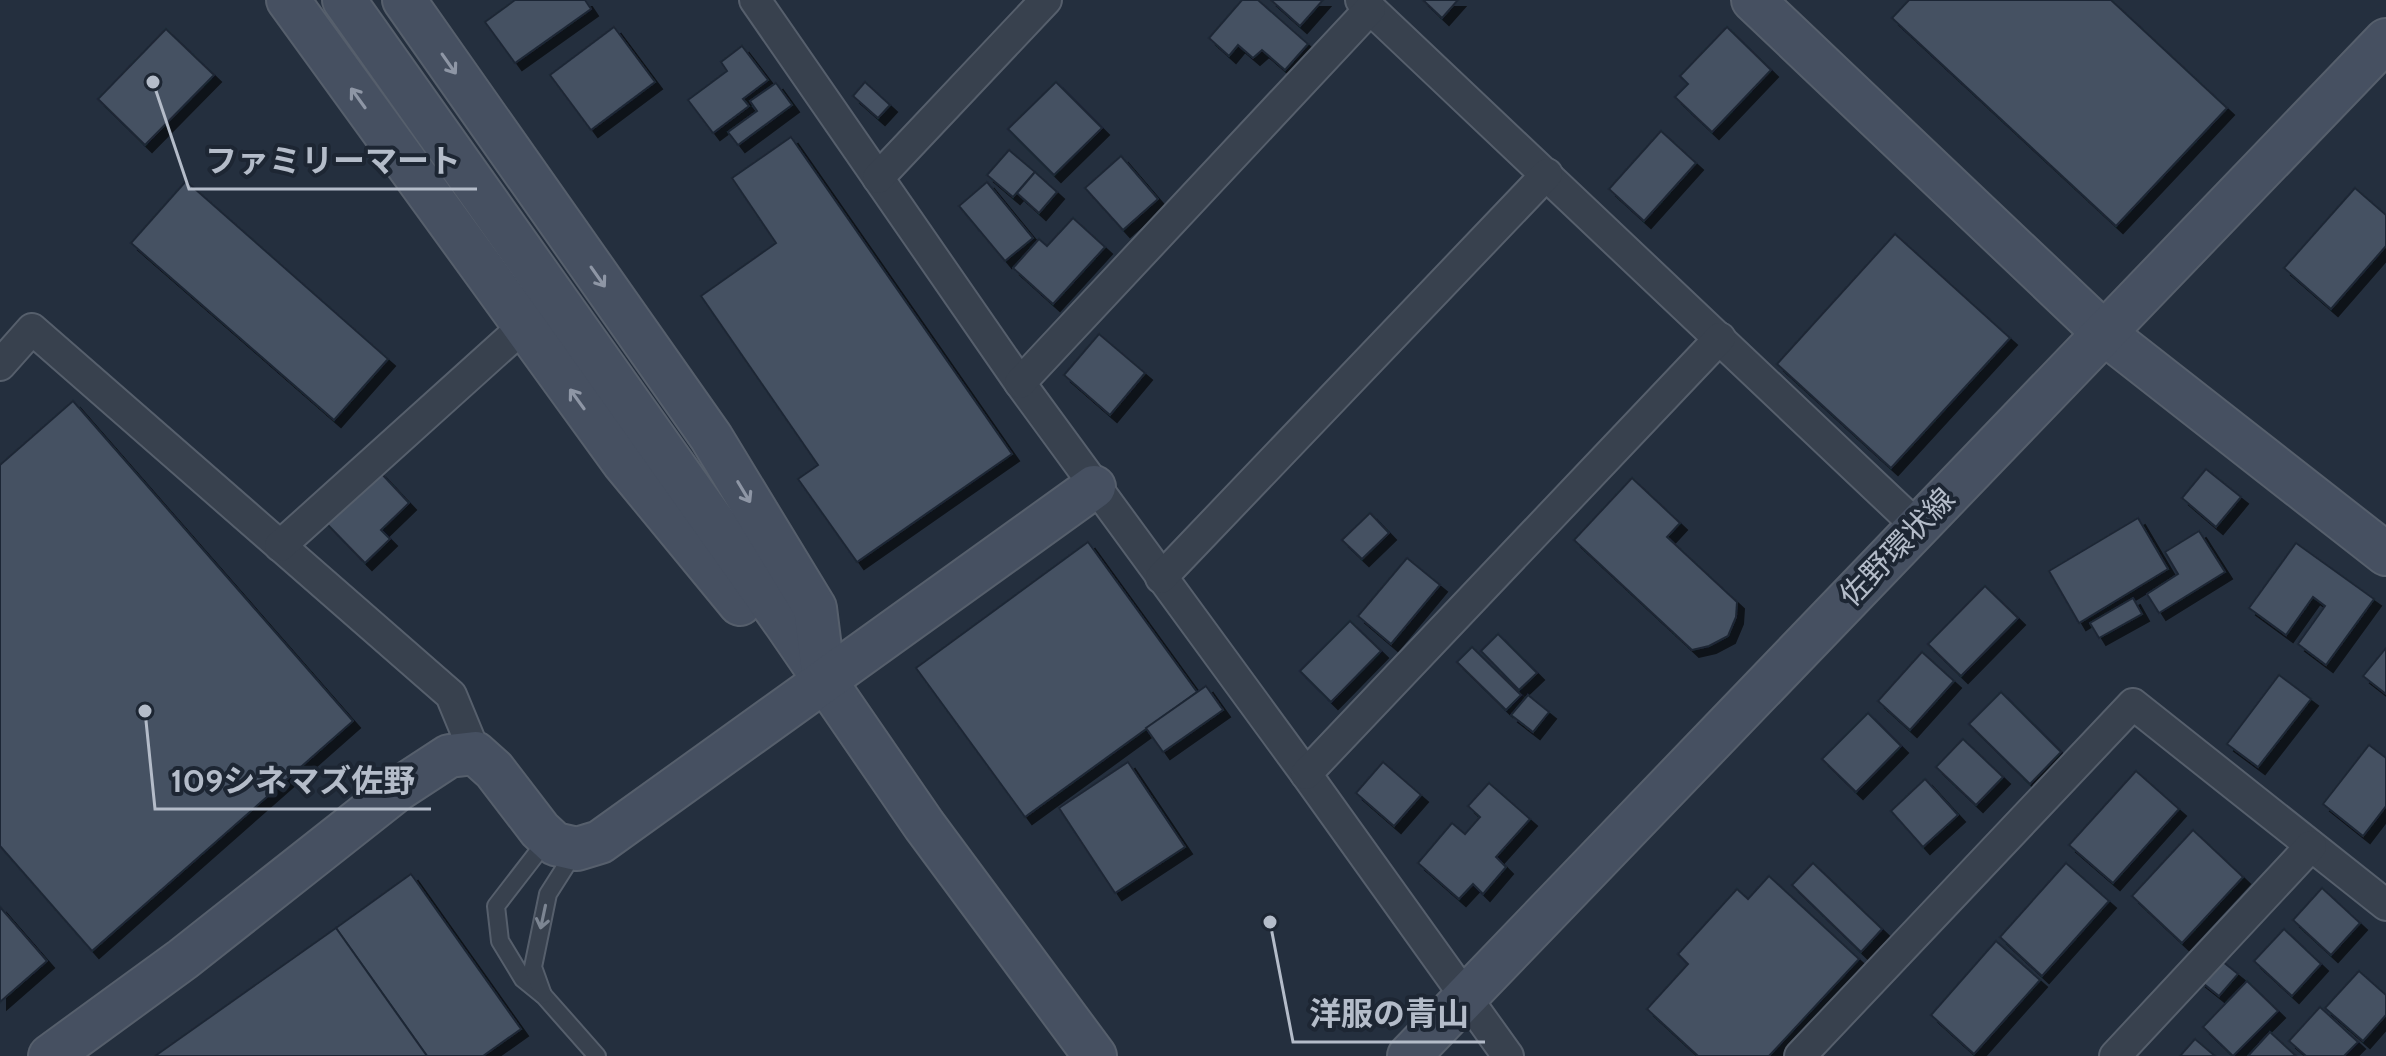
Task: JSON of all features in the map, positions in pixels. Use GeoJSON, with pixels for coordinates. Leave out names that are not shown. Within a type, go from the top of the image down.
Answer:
{"type":"FeatureCollection","features":[{"type":"Feature","properties":{"kind":"street"},"geometry":{"type":"LineString","coordinates":[[288,0],[623,462],[776,647],[825,683]]}},
{"type":"Feature","properties":{"kind":"street"},"geometry":{"type":"LineString","coordinates":[[344,0],[924,825],[1095,1056]]}},
{"type":"Feature","properties":{"kind":"street"},"geometry":{"type":"LineString","coordinates":[[755,0],[1094,487],[1306,774],[1508,1056]]}},
{"type":"Feature","properties":{"kind":"street"},"geometry":{"type":"LineString","coordinates":[[878,178],[1046,0]]}},
{"type":"Feature","properties":{"kind":"street"},"geometry":{"type":"LineString","coordinates":[[1753,0],[2104,333],[2386,554]]}},
{"type":"Feature","properties":{"kind":"street"},"geometry":{"type":"LineString","coordinates":[[415,4],[719,450],[815,608],[825,683]]}},
{"type":"Feature","properties":{"kind":"street"},"geometry":{"type":"LineString","coordinates":[[1020,383],[1366,5],[1917,526]]}},
{"type":"Feature","properties":{"kind":"street","name":"佐野環状線"},"geometry":{"type":"LineString","coordinates":[[1409,1056],[2386,40]]}},
{"type":"Feature","properties":{"kind":"street"},"geometry":{"type":"LineString","coordinates":[[1161,578],[1547,174]]}},
{"type":"Feature","properties":{"kind":"street"},"geometry":{"type":"LineString","coordinates":[[280,546],[523,327]]}},
{"type":"Feature","properties":{"kind":"street"},"geometry":{"type":"LineString","coordinates":[[0,365],[32,329],[451,695],[475,753],[494,770],[540,830],[563,844],[600,842],[1094,487]]}},
{"type":"Feature","properties":{"kind":"street"},"geometry":{"type":"LineString","coordinates":[[1306,774],[1720,338]]}},
{"type":"Feature","properties":{"kind":"street"},"geometry":{"type":"LineString","coordinates":[[1800,1056],[2133,704],[2386,905]]}},
{"type":"Feature","properties":{"kind":"street"},"geometry":{"type":"LineString","coordinates":[[50,1056],[183,959],[397,790],[449,756],[475,753]]}},
{"type":"Feature","properties":{"kind":"street"},"geometry":{"type":"LineString","coordinates":[[2115,1056],[2311,846]]}},
{"type":"Feature","properties":{"kind":"lane"},"geometry":{"type":"LineString","coordinates":[[544,996],[533,967],[548,894],[563,844]]}},
{"type":"Feature","properties":{"kind":"lane"},"geometry":{"type":"LineString","coordinates":[[563,844],[496,906],[500,941],[523,979],[544,996],[597,1056]]}},
{"type":"Feature","properties":{"kind":"building"},"geometry":{"type":"Polygon","coordinates":[[[515,0],[585,0],[591,9],[515,63],[485,22],[515,0]]]}},
{"type":"Feature","properties":{"kind":"building"},"geometry":{"type":"Polygon","coordinates":[[[1242,0],[1258,0],[1308,44],[1285,70],[1262,50],[1253,58],[1238,45],[1229,56],[1209,38],[1242,0]]]}},
{"type":"Feature","properties":{"kind":"building"},"geometry":{"type":"Polygon","coordinates":[[[1271,0],[1323,0],[1300,26],[1271,0]]]}},
{"type":"Feature","properties":{"kind":"building"},"geometry":{"type":"Polygon","coordinates":[[[1423,0],[1458,0],[1442,18],[1423,0]]]}},
{"type":"Feature","properties":{"kind":"building"},"geometry":{"type":"Polygon","coordinates":[[[1909,0],[2111,0],[2227,108],[2116,226],[1892,18],[1909,0]]]}},
{"type":"Feature","properties":{"kind":"building"},"geometry":{"type":"Polygon","coordinates":[[[614,27],[655,82],[591,130],[550,75],[614,27]]]}},
{"type":"Feature","properties":{"kind":"building"},"geometry":{"type":"Polygon","coordinates":[[[1727,27],[1771,70],[1712,132],[1675,97],[1688,84],[1680,76],[1727,27]]]}},
{"type":"Feature","properties":{"kind":"building"},"geometry":{"type":"Polygon","coordinates":[[[166,29],[214,75],[145,145],[98,99],[166,29]]]}},
{"type":"Feature","properties":{"kind":"building"},"geometry":{"type":"Polygon","coordinates":[[[742,46],[768,80],[743,99],[749,106],[713,133],[688,100],[727,71],[721,62],[742,46]]]}},
{"type":"Feature","properties":{"kind":"building"},"geometry":{"type":"Polygon","coordinates":[[[865,82],[890,105],[878,118],[853,96],[865,82]]]}},
{"type":"Feature","properties":{"kind":"building"},"geometry":{"type":"Polygon","coordinates":[[[1056,82],[1102,128],[1054,175],[1008,129],[1056,82]]]}},
{"type":"Feature","properties":{"kind":"building"},"geometry":{"type":"Polygon","coordinates":[[[776,83],[792,105],[738,145],[728,132],[757,111],[750,101],[776,83]]]}},
{"type":"Feature","properties":{"kind":"building"},"geometry":{"type":"Polygon","coordinates":[[[1661,131],[1696,163],[1644,221],[1609,189],[1661,131]]]}},
{"type":"Feature","properties":{"kind":"building"},"geometry":{"type":"Polygon","coordinates":[[[791,137],[1012,454],[857,562],[798,479],[818,465],[701,296],[776,243],[732,178],[791,137]]]}},
{"type":"Feature","properties":{"kind":"building"},"geometry":{"type":"Polygon","coordinates":[[[1009,150],[1035,172],[1013,197],[987,175],[1009,150]]]}},
{"type":"Feature","properties":{"kind":"building"},"geometry":{"type":"Polygon","coordinates":[[[1121,156],[1158,199],[1123,230],[1085,188],[1121,156]]]}},
{"type":"Feature","properties":{"kind":"building"},"geometry":{"type":"Polygon","coordinates":[[[1035,172],[1057,192],[1039,213],[1017,193],[1035,172]]]}},
{"type":"Feature","properties":{"kind":"building"},"geometry":{"type":"Polygon","coordinates":[[[186,181],[388,359],[334,420],[131,243],[186,181]]]}},
{"type":"Feature","properties":{"kind":"building"},"geometry":{"type":"Polygon","coordinates":[[[987,182],[1033,238],[1005,261],[959,206],[987,182]]]}},
{"type":"Feature","properties":{"kind":"building"},"geometry":{"type":"Polygon","coordinates":[[[2355,188],[2386,215],[2386,246],[2331,309],[2284,268],[2355,188]]]}},
{"type":"Feature","properties":{"kind":"building"},"geometry":{"type":"Polygon","coordinates":[[[1073,218],[1105,247],[1053,304],[1013,268],[1039,239],[1047,246],[1073,218]]]}},
{"type":"Feature","properties":{"kind":"building"},"geometry":{"type":"Polygon","coordinates":[[[1895,234],[2010,338],[1891,468],[1777,364],[1895,234]]]}},
{"type":"Feature","properties":{"kind":"building"},"geometry":{"type":"Polygon","coordinates":[[[1099,334],[1145,373],[1110,415],[1064,375],[1099,334]]]}},
{"type":"Feature","properties":{"kind":"building"},"geometry":{"type":"Polygon","coordinates":[[[73,401],[353,721],[92,951],[0,846],[0,465],[73,401]]]}},
{"type":"Feature","properties":{"kind":"building"},"geometry":{"type":"Polygon","coordinates":[[[2206,469],[2241,497],[2216,527],[2182,498],[2206,469]]]}},
{"type":"Feature","properties":{"kind":"building"},"geometry":{"type":"Polygon","coordinates":[[[379,471],[409,503],[381,530],[390,539],[365,563],[326,523],[379,471]]]}},
{"type":"Feature","properties":{"kind":"building"},"geometry":{"type":"Polygon","coordinates":[[[1632,478],[1680,523],[1667,537],[1737,602],[1736,617],[1728,636],[1709,646],[1692,650],[1574,540],[1632,478]]]}},
{"type":"Feature","properties":{"kind":"building"},"geometry":{"type":"Polygon","coordinates":[[[1370,513],[1389,533],[1362,559],[1342,540],[1370,513]]]}},
{"type":"Feature","properties":{"kind":"building"},"geometry":{"type":"Polygon","coordinates":[[[2138,518],[2168,569],[2079,623],[2049,571],[2138,518]]]}},
{"type":"Feature","properties":{"kind":"building"},"geometry":{"type":"Polygon","coordinates":[[[2199,531],[2225,572],[2159,613],[2147,594],[2178,574],[2165,552],[2199,531]]]}},
{"type":"Feature","properties":{"kind":"building"},"geometry":{"type":"Polygon","coordinates":[[[1088,542],[1197,692],[1025,817],[916,668],[1088,542]]]}},
{"type":"Feature","properties":{"kind":"building"},"geometry":{"type":"Polygon","coordinates":[[[2296,543],[2374,599],[2326,665],[2298,644],[2325,606],[2313,597],[2286,635],[2249,608],[2296,543]]]}},
{"type":"Feature","properties":{"kind":"building"},"geometry":{"type":"Polygon","coordinates":[[[1407,558],[1440,585],[1391,644],[1358,616],[1407,558]]]}},
{"type":"Feature","properties":{"kind":"building"},"geometry":{"type":"Polygon","coordinates":[[[1985,586],[2018,618],[1961,676],[1928,644],[1985,586]]]}},
{"type":"Feature","properties":{"kind":"building"},"geometry":{"type":"Polygon","coordinates":[[[2133,598],[2142,614],[2099,638],[2090,623],[2133,598]]]}},
{"type":"Feature","properties":{"kind":"building"},"geometry":{"type":"Polygon","coordinates":[[[1350,621],[1381,651],[1331,702],[1300,671],[1350,621]]]}},
{"type":"Feature","properties":{"kind":"building"},"geometry":{"type":"Polygon","coordinates":[[[1498,634],[1537,673],[1519,690],[1481,651],[1498,634]]]}},
{"type":"Feature","properties":{"kind":"building"},"geometry":{"type":"Polygon","coordinates":[[[1472,647],[1521,695],[1506,710],[1457,662],[1472,647]]]}},
{"type":"Feature","properties":{"kind":"building"},"geometry":{"type":"Polygon","coordinates":[[[2386,648],[2386,694],[2363,676],[2386,648]]]}},
{"type":"Feature","properties":{"kind":"building"},"geometry":{"type":"Polygon","coordinates":[[[1922,652],[1954,681],[1910,730],[1878,701],[1922,652]]]}},
{"type":"Feature","properties":{"kind":"building"},"geometry":{"type":"Polygon","coordinates":[[[2279,675],[2311,699],[2258,767],[2227,744],[2279,675]]]}},
{"type":"Feature","properties":{"kind":"building"},"geometry":{"type":"Polygon","coordinates":[[[1206,686],[1223,710],[1163,752],[1146,728],[1206,686]]]}},
{"type":"Feature","properties":{"kind":"building"},"geometry":{"type":"Polygon","coordinates":[[[2001,692],[2061,752],[2030,784],[1969,724],[2001,692]]]}},
{"type":"Feature","properties":{"kind":"building"},"geometry":{"type":"Polygon","coordinates":[[[1528,695],[1549,712],[1533,732],[1511,715],[1528,695]]]}},
{"type":"Feature","properties":{"kind":"building"},"geometry":{"type":"Polygon","coordinates":[[[1868,713],[1901,746],[1856,792],[1822,759],[1868,713]]]}},
{"type":"Feature","properties":{"kind":"building"},"geometry":{"type":"Polygon","coordinates":[[[1963,739],[2003,777],[1976,805],[1936,767],[1963,739]]]}},
{"type":"Feature","properties":{"kind":"building"},"geometry":{"type":"Polygon","coordinates":[[[2369,745],[2386,758],[2386,806],[2363,836],[2323,804],[2369,745]]]}},
{"type":"Feature","properties":{"kind":"building"},"geometry":{"type":"Polygon","coordinates":[[[1128,762],[1185,847],[1115,893],[1059,808],[1128,762]]]}},
{"type":"Feature","properties":{"kind":"building"},"geometry":{"type":"Polygon","coordinates":[[[1383,762],[1421,795],[1394,826],[1356,793],[1383,762]]]}},
{"type":"Feature","properties":{"kind":"building"},"geometry":{"type":"Polygon","coordinates":[[[2136,771],[2179,809],[2113,883],[2069,845],[2136,771]]]}},
{"type":"Feature","properties":{"kind":"building"},"geometry":{"type":"Polygon","coordinates":[[[1925,779],[1958,815],[1923,847],[1891,811],[1925,779]]]}},
{"type":"Feature","properties":{"kind":"building"},"geometry":{"type":"Polygon","coordinates":[[[1489,783],[1530,819],[1496,857],[1506,867],[1483,894],[1473,884],[1459,899],[1418,863],[1452,823],[1465,834],[1480,817],[1468,806],[1489,783]]]}},
{"type":"Feature","properties":{"kind":"building"},"geometry":{"type":"Polygon","coordinates":[[[2193,830],[2243,877],[2182,943],[2132,896],[2193,830]]]}},
{"type":"Feature","properties":{"kind":"building"},"geometry":{"type":"Polygon","coordinates":[[[1813,863],[1882,929],[1861,952],[1792,885],[1813,863]]]}},
{"type":"Feature","properties":{"kind":"building"},"geometry":{"type":"Polygon","coordinates":[[[2066,863],[2109,901],[2042,976],[2000,937],[2066,863]]]}},
{"type":"Feature","properties":{"kind":"building"},"geometry":{"type":"Polygon","coordinates":[[[411,874],[521,1029],[483,1056],[427,1056],[336,928],[411,874]]]}},
{"type":"Feature","properties":{"kind":"building"},"geometry":{"type":"Polygon","coordinates":[[[1769,876],[1859,959],[1769,1056],[1698,1056],[1647,1009],[1688,964],[1678,954],[1737,889],[1748,899],[1769,876]]]}},
{"type":"Feature","properties":{"kind":"building"},"geometry":{"type":"Polygon","coordinates":[[[2322,888],[2360,923],[2331,955],[2293,920],[2322,888]]]}},
{"type":"Feature","properties":{"kind":"building"},"geometry":{"type":"Polygon","coordinates":[[[0,907],[47,961],[0,1002],[0,907]]]}},
{"type":"Feature","properties":{"kind":"building"},"geometry":{"type":"Polygon","coordinates":[[[336,928],[427,1056],[155,1056],[336,928]]]}},
{"type":"Feature","properties":{"kind":"building"},"geometry":{"type":"Polygon","coordinates":[[[2284,929],[2321,964],[2292,996],[2254,961],[2284,929]]]}},
{"type":"Feature","properties":{"kind":"building"},"geometry":{"type":"Polygon","coordinates":[[[1996,941],[2040,980],[1974,1054],[1931,1015],[1996,941]]]}},
{"type":"Feature","properties":{"kind":"building"},"geometry":{"type":"Polygon","coordinates":[[[2217,957],[2238,974],[2219,996],[2199,980],[2217,957]]]}},
{"type":"Feature","properties":{"kind":"building"},"geometry":{"type":"Polygon","coordinates":[[[2359,971],[2386,995],[2386,1015],[2363,1041],[2325,1008],[2359,971]]]}},
{"type":"Feature","properties":{"kind":"building"},"geometry":{"type":"Polygon","coordinates":[[[2247,981],[2278,1011],[2233,1056],[2203,1027],[2247,981]]]}},
{"type":"Feature","properties":{"kind":"building"},"geometry":{"type":"Polygon","coordinates":[[[2320,1007],[2358,1042],[2344,1056],[2306,1056],[2289,1041],[2320,1007]]]}},
{"type":"Feature","properties":{"kind":"building"},"geometry":{"type":"Polygon","coordinates":[[[2270,1032],[2296,1056],[2248,1056],[2270,1032]]]}},
{"type":"Feature","properties":{"kind":"building"},"geometry":{"type":"Polygon","coordinates":[[[2195,1039],[2215,1056],[2180,1056],[2195,1039]]]}},
{"type":"Feature","properties":{"kind":"place","name":"ファミリーマート"},"geometry":{"type":"Point","coordinates":[153,82]}},
{"type":"Feature","properties":{"kind":"place","name":"109シネマズ佐野"},"geometry":{"type":"Point","coordinates":[145,711]}},
{"type":"Feature","properties":{"kind":"place","name":"洋服の青山"},"geometry":{"type":"Point","coordinates":[1270,922]}}]}
